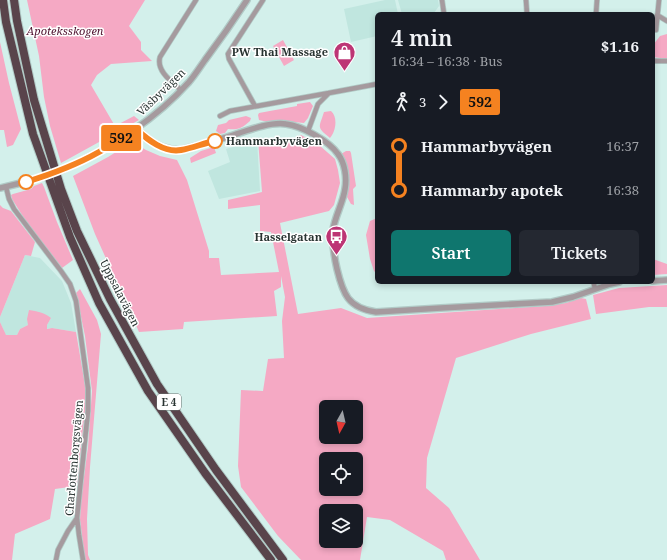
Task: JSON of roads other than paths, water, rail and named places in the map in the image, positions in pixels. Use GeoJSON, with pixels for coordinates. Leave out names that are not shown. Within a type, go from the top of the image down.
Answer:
{"type":"FeatureCollection","features":[{"type":"Feature","properties":{"kind":"highway","name":"Uppsalavägen"},"geometry":{"type":"LineString","coordinates":[[3,0],[6,22],[33,134],[70,237],[99,303],[148,390],[204,474],[271,560]]}},
{"type":"Feature","properties":{"kind":"highway","name":"Uppsalavägen"},"geometry":{"type":"LineString","coordinates":[[14,0],[34,100],[61,189],[77,231],[106,292],[156,384],[216,470],[283,560]]}},
{"type":"Feature","properties":{"kind":"street"},"geometry":{"type":"LineString","coordinates":[[181,90],[161,70],[159,62],[164,51],[196,0]]}},
{"type":"Feature","properties":{"kind":"street","name":"Väsbyvägen"},"geometry":{"type":"LineString","coordinates":[[62,170],[101,151],[136,129],[161,109],[189,82],[227,31],[247,0]]}},
{"type":"Feature","properties":{"kind":"street"},"geometry":{"type":"LineString","coordinates":[[255,106],[228,59],[228,54],[263,0]]}},
{"type":"Feature","properties":{"kind":"street"},"geometry":{"type":"LineString","coordinates":[[442,0],[444,12]]}},
{"type":"Feature","properties":{"kind":"street"},"geometry":{"type":"LineString","coordinates":[[526,0],[527,12]]}},
{"type":"Feature","properties":{"kind":"street"},"geometry":{"type":"LineString","coordinates":[[596,12],[597,0]]}},
{"type":"Feature","properties":{"kind":"street"},"geometry":{"type":"LineString","coordinates":[[656,30],[659,0]]}},
{"type":"Feature","properties":{"kind":"street"},"geometry":{"type":"LineString","coordinates":[[657,15],[667,21]]}},
{"type":"Feature","properties":{"kind":"street"},"geometry":{"type":"LineString","coordinates":[[655,61],[667,61]]}},
{"type":"Feature","properties":{"kind":"street"},"geometry":{"type":"LineString","coordinates":[[220,116],[230,111],[375,84]]}},
{"type":"Feature","properties":{"kind":"street"},"geometry":{"type":"LineString","coordinates":[[308,131],[318,104],[329,93]]}},
{"type":"Feature","properties":{"kind":"street"},"geometry":{"type":"LineString","coordinates":[[136,129],[150,141],[171,150],[180,150],[269,124],[286,123],[308,131],[328,144],[338,154],[344,168],[346,180],[345,190],[336,215],[333,229],[335,262],[340,284],[349,300],[354,305],[367,311],[376,312],[552,302],[573,297],[610,284]]}},
{"type":"Feature","properties":{"kind":"street"},"geometry":{"type":"LineString","coordinates":[[0,188],[43,177]]}},
{"type":"Feature","properties":{"kind":"street","name":"Charlottenborgsvägen"},"geometry":{"type":"LineString","coordinates":[[6,187],[9,199],[14,209],[70,284],[76,301],[86,370],[88,396],[88,411],[77,518],[83,560]]}},
{"type":"Feature","properties":{"kind":"street"},"geometry":{"type":"LineString","coordinates":[[655,280],[667,280]]}},
{"type":"Feature","properties":{"kind":"street"},"geometry":{"type":"LineString","coordinates":[[594,284],[595,289]]}},
{"type":"Feature","properties":{"kind":"street"},"geometry":{"type":"LineString","coordinates":[[56,560],[58,550],[77,518]]}},
{"type":"Feature","properties":{"kind":"place","name":"PW Thai Massage"},"geometry":{"type":"Point","coordinates":[344,72]}},
{"type":"Feature","properties":{"kind":"place","name":"Hammarbyvägen"},"geometry":{"type":"Point","coordinates":[215,141]}},
{"type":"Feature","properties":{"kind":"place","name":"Hasselgatan"},"geometry":{"type":"Point","coordinates":[337,256]}},
{"type":"Feature","properties":{"kind":"park label","name":"Apoteksskogen"},"geometry":{"type":"Point","coordinates":[65,31]}}]}
